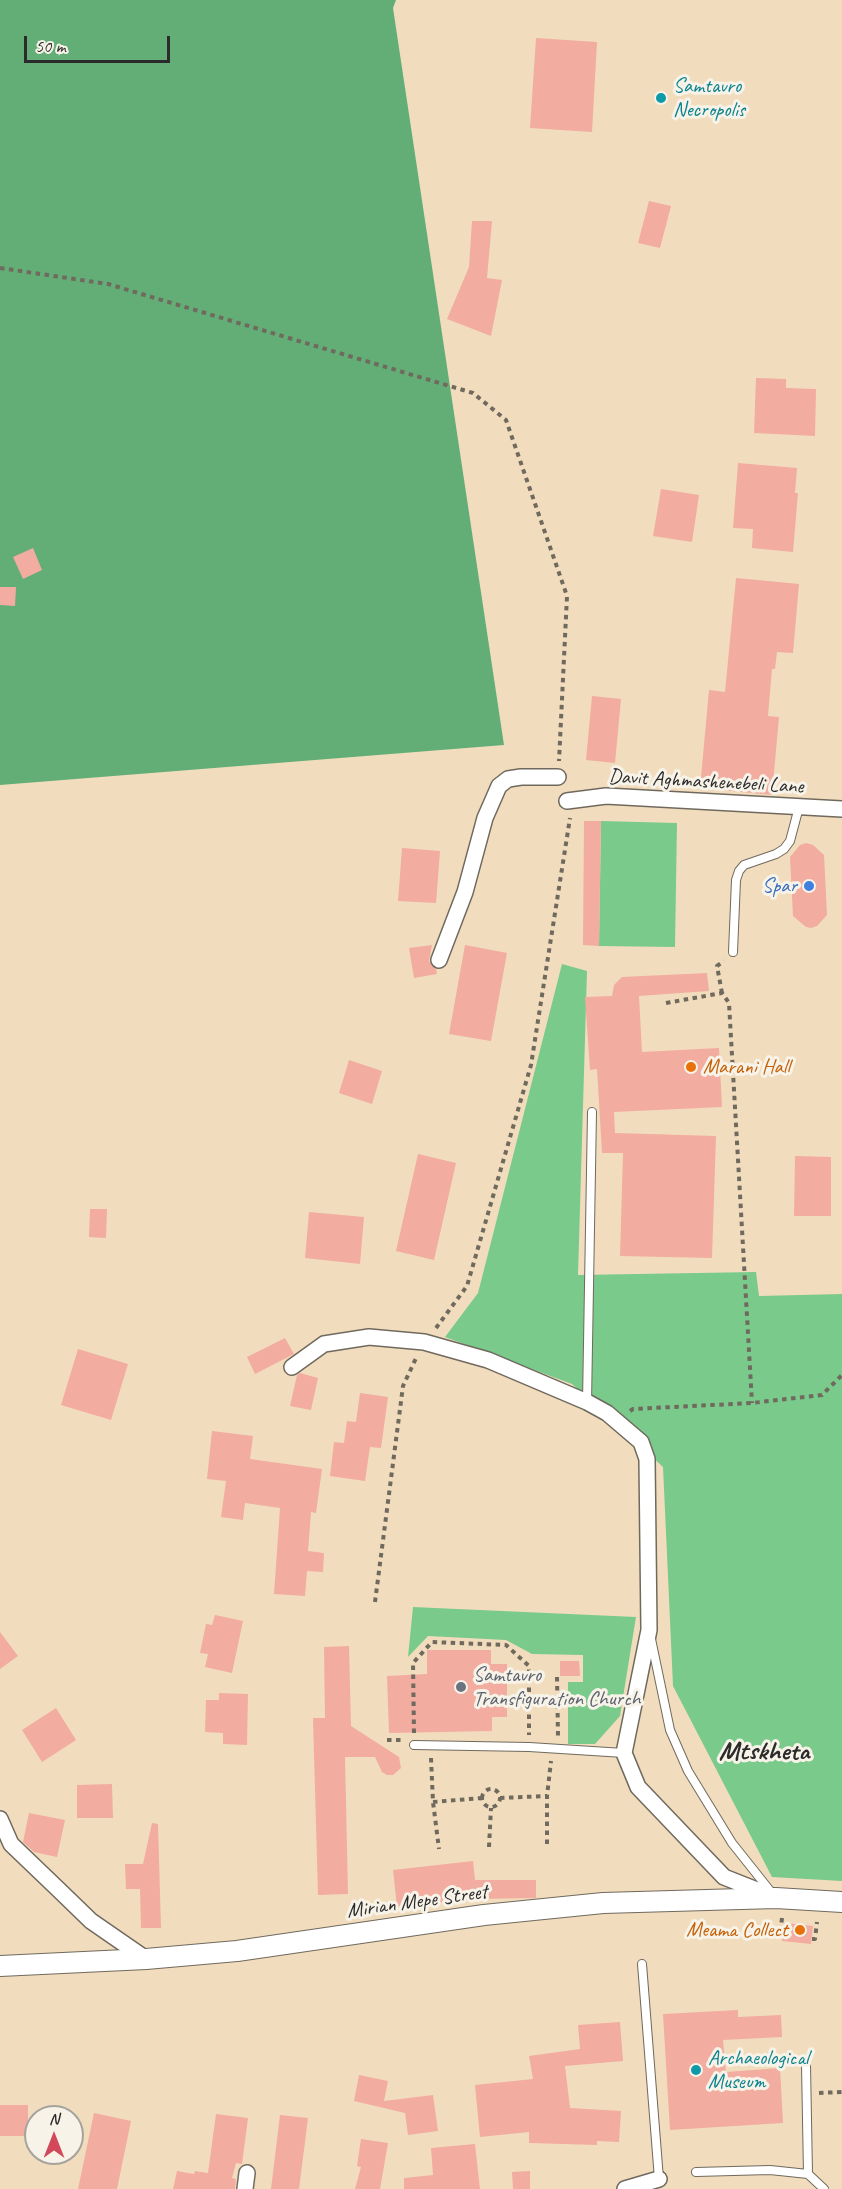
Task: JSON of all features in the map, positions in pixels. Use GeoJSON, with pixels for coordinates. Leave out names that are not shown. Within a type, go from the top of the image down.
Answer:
{"type":"FeatureCollection","features":[{"type":"Feature","properties":{"kind":"street"},"geometry":{"type":"LineString","coordinates":[[438,960],[465,892],[485,818],[499,786],[508,779],[521,777],[558,777]]}},
{"type":"Feature","properties":{"kind":"street","name":"Davit Aghmashenebeli Lane"},"geometry":{"type":"LineString","coordinates":[[567,801],[606,796],[842,809]]}},
{"type":"Feature","properties":{"kind":"street"},"geometry":{"type":"LineString","coordinates":[[292,1367],[324,1344],[369,1337],[424,1342],[488,1360],[587,1402],[618,1421],[641,1442],[647,1459],[649,1630],[624,1753],[639,1787],[724,1876],[776,1898]]}},
{"type":"Feature","properties":{"kind":"street"},"geometry":{"type":"LineString","coordinates":[[0,1819],[11,1844],[67,1898],[91,1921],[146,1959]]}},
{"type":"Feature","properties":{"kind":"street","name":"Mirian Mepe Street"},"geometry":{"type":"LineString","coordinates":[[0,1966],[146,1959],[237,1951],[508,1913],[638,1901],[776,1898],[842,1902]]}},
{"type":"Feature","properties":{"kind":"street"},"geometry":{"type":"LineString","coordinates":[[245,2189],[247,2173]]}},
{"type":"Feature","properties":{"kind":"street"},"geometry":{"type":"LineString","coordinates":[[625,2189],[659,2179]]}},
{"type":"Feature","properties":{"kind":"lane"},"geometry":{"type":"LineString","coordinates":[[733,952],[736,880],[739,871],[744,865],[784,849],[790,841],[799,807]]}},
{"type":"Feature","properties":{"kind":"lane"},"geometry":{"type":"LineString","coordinates":[[587,1402],[592,1112]]}},
{"type":"Feature","properties":{"kind":"lane"},"geometry":{"type":"LineString","coordinates":[[649,1630],[670,1730],[688,1771],[732,1844],[776,1898]]}},
{"type":"Feature","properties":{"kind":"lane"},"geometry":{"type":"LineString","coordinates":[[414,1745],[529,1747],[624,1753]]}},
{"type":"Feature","properties":{"kind":"lane"},"geometry":{"type":"LineString","coordinates":[[642,1964],[659,2179]]}},
{"type":"Feature","properties":{"kind":"lane"},"geometry":{"type":"LineString","coordinates":[[806,2065],[808,2174]]}},
{"type":"Feature","properties":{"kind":"lane"},"geometry":{"type":"LineString","coordinates":[[696,2172],[770,2170],[808,2174],[824,2189]]}},
{"type":"Feature","properties":{"kind":"path"},"geometry":{"type":"LineString","coordinates":[[0,268],[108,284],[450,386],[473,393],[506,420],[567,596],[558,777]]}},
{"type":"Feature","properties":{"kind":"path"},"geometry":{"type":"LineString","coordinates":[[375,1602],[403,1386],[424,1342],[467,1286],[531,1065],[571,821],[567,801]]}},
{"type":"Feature","properties":{"kind":"path"},"geometry":{"type":"LineString","coordinates":[[733,952],[717,966],[722,993],[729,1003],[752,1403]]}},
{"type":"Feature","properties":{"kind":"path"},"geometry":{"type":"LineString","coordinates":[[666,1003],[722,993]]}},
{"type":"Feature","properties":{"kind":"path"},"geometry":{"type":"LineString","coordinates":[[618,1421],[633,1409],[752,1403],[822,1395],[842,1375]]}},
{"type":"Feature","properties":{"kind":"path"},"geometry":{"type":"LineString","coordinates":[[414,1745],[413,1664],[432,1642],[506,1645],[529,1666],[529,1747]]}},
{"type":"Feature","properties":{"kind":"path"},"geometry":{"type":"LineString","coordinates":[[557,1677],[558,1749]]}},
{"type":"Feature","properties":{"kind":"path"},"geometry":{"type":"LineString","coordinates":[[431,1758],[440,1849]]}},
{"type":"Feature","properties":{"kind":"path"},"geometry":{"type":"LineString","coordinates":[[547,1844],[547,1796],[551,1759]]}},
{"type":"Feature","properties":{"kind":"path"},"geometry":{"type":"LineString","coordinates":[[481,1798],[490,1789],[495,1790],[500,1798]]}},
{"type":"Feature","properties":{"kind":"path"},"geometry":{"type":"LineString","coordinates":[[500,1798],[547,1796]]}},
{"type":"Feature","properties":{"kind":"path"},"geometry":{"type":"LineString","coordinates":[[434,1802],[481,1798]]}},
{"type":"Feature","properties":{"kind":"path"},"geometry":{"type":"LineString","coordinates":[[481,1798],[483,1803],[491,1808]]}},
{"type":"Feature","properties":{"kind":"path"},"geometry":{"type":"LineString","coordinates":[[491,1808],[499,1802],[500,1798]]}},
{"type":"Feature","properties":{"kind":"path"},"geometry":{"type":"LineString","coordinates":[[489,1847],[491,1808]]}},
{"type":"Feature","properties":{"kind":"path"},"geometry":{"type":"LineString","coordinates":[[782,1918],[780,1935],[783,1935]]}},
{"type":"Feature","properties":{"kind":"path"},"geometry":{"type":"LineString","coordinates":[[812,1939],[815,1939],[817,1922]]}},
{"type":"Feature","properties":{"kind":"path"},"geometry":{"type":"LineString","coordinates":[[807,2093],[842,2092]]}},
{"type":"Feature","properties":{"kind":"green space"},"geometry":{"type":"Polygon","coordinates":[[[0,0],[396,0],[393,8],[504,745],[0,785],[0,0]]]}},
{"type":"Feature","properties":{"kind":"green space"},"geometry":{"type":"Polygon","coordinates":[[[601,821],[677,823],[675,947],[599,946],[601,821]]]}},
{"type":"Feature","properties":{"kind":"green space"},"geometry":{"type":"Polygon","coordinates":[[[562,964],[587,971],[578,1275],[756,1272],[759,1296],[842,1294],[842,1881],[772,1877],[673,1686],[663,1467],[572,1384],[445,1337],[478,1293],[562,964]]]}},
{"type":"Feature","properties":{"kind":"green space"},"geometry":{"type":"Polygon","coordinates":[[[413,1607],[636,1617],[620,1716],[595,1744],[568,1744],[568,1682],[583,1682],[583,1655],[532,1654],[506,1640],[428,1636],[408,1657],[413,1607]]]}},
{"type":"Feature","properties":{"kind":"building"},"geometry":{"type":"Polygon","coordinates":[[[536,38],[597,42],[592,132],[530,128],[536,38]]]}},
{"type":"Feature","properties":{"kind":"building"},"geometry":{"type":"Polygon","coordinates":[[[649,201],[671,206],[660,248],[638,243],[649,201]]]}},
{"type":"Feature","properties":{"kind":"building"},"geometry":{"type":"Polygon","coordinates":[[[472,221],[492,221],[487,278],[502,280],[491,336],[447,319],[469,267],[472,221]]]}},
{"type":"Feature","properties":{"kind":"building"},"geometry":{"type":"Polygon","coordinates":[[[756,378],[786,379],[786,388],[816,389],[815,436],[754,433],[756,378]]]}},
{"type":"Feature","properties":{"kind":"building"},"geometry":{"type":"Polygon","coordinates":[[[738,463],[797,468],[795,493],[798,493],[793,552],[752,548],[753,529],[733,528],[738,463]]]}},
{"type":"Feature","properties":{"kind":"building"},"geometry":{"type":"Polygon","coordinates":[[[661,489],[699,495],[692,542],[653,536],[661,489]]]}},
{"type":"Feature","properties":{"kind":"building"},"geometry":{"type":"Polygon","coordinates":[[[33,548],[42,570],[23,579],[13,557],[33,548]]]}},
{"type":"Feature","properties":{"kind":"building"},"geometry":{"type":"Polygon","coordinates":[[[736,578],[799,584],[793,653],[777,652],[775,669],[772,669],[768,716],[779,717],[772,795],[700,788],[709,690],[725,692],[736,578]]]}},
{"type":"Feature","properties":{"kind":"building"},"geometry":{"type":"Polygon","coordinates":[[[0,587],[16,587],[15,606],[0,605],[0,587]]]}},
{"type":"Feature","properties":{"kind":"building"},"geometry":{"type":"Polygon","coordinates":[[[592,696],[621,699],[615,763],[586,760],[592,696]]]}},
{"type":"Feature","properties":{"kind":"building"},"geometry":{"type":"Polygon","coordinates":[[[584,821],[601,821],[599,946],[583,945],[584,821]]]}},
{"type":"Feature","properties":{"kind":"building","name":"Spar"},"geometry":{"type":"Polygon","coordinates":[[[806,843],[813,845],[824,855],[827,915],[817,926],[811,928],[806,927],[793,916],[790,857],[800,845],[806,843]]]}},
{"type":"Feature","properties":{"kind":"building"},"geometry":{"type":"Polygon","coordinates":[[[402,848],[440,851],[436,903],[398,901],[402,848]]]}},
{"type":"Feature","properties":{"kind":"building"},"geometry":{"type":"Polygon","coordinates":[[[432,945],[429,961],[437,974],[414,978],[409,948],[432,945]]]}},
{"type":"Feature","properties":{"kind":"building"},"geometry":{"type":"Polygon","coordinates":[[[465,945],[507,953],[491,1041],[449,1034],[465,945]]]}},
{"type":"Feature","properties":{"kind":"building"},"geometry":{"type":"Polygon","coordinates":[[[707,973],[709,991],[639,996],[642,1052],[719,1048],[722,1107],[614,1112],[615,1133],[716,1136],[712,1258],[620,1256],[623,1153],[602,1153],[597,1069],[590,1070],[585,997],[612,996],[614,985],[622,977],[707,973]]]}},
{"type":"Feature","properties":{"kind":"building"},"geometry":{"type":"Polygon","coordinates":[[[349,1060],[382,1071],[372,1104],[339,1093],[349,1060]]]}},
{"type":"Feature","properties":{"kind":"building"},"geometry":{"type":"Polygon","coordinates":[[[418,1154],[456,1163],[434,1260],[396,1251],[418,1154]]]}},
{"type":"Feature","properties":{"kind":"building"},"geometry":{"type":"Polygon","coordinates":[[[795,1156],[831,1157],[831,1216],[794,1216],[795,1156]]]}},
{"type":"Feature","properties":{"kind":"building"},"geometry":{"type":"Polygon","coordinates":[[[90,1209],[107,1209],[106,1238],[89,1237],[90,1209]]]}},
{"type":"Feature","properties":{"kind":"building"},"geometry":{"type":"Polygon","coordinates":[[[309,1212],[364,1217],[360,1264],[305,1258],[309,1212]]]}},
{"type":"Feature","properties":{"kind":"building"},"geometry":{"type":"Polygon","coordinates":[[[285,1338],[294,1354],[255,1374],[247,1357],[285,1338]]]}},
{"type":"Feature","properties":{"kind":"building"},"geometry":{"type":"Polygon","coordinates":[[[78,1349],[128,1364],[111,1420],[61,1405],[78,1349]]]}},
{"type":"Feature","properties":{"kind":"building"},"geometry":{"type":"Polygon","coordinates":[[[300,1373],[318,1378],[311,1410],[290,1406],[297,1375],[300,1373]]]}},
{"type":"Feature","properties":{"kind":"building"},"geometry":{"type":"Polygon","coordinates":[[[360,1393],[388,1397],[381,1448],[370,1447],[365,1481],[330,1476],[334,1442],[344,1443],[347,1421],[356,1422],[360,1393]]]}},
{"type":"Feature","properties":{"kind":"building"},"geometry":{"type":"Polygon","coordinates":[[[212,1431],[253,1436],[250,1459],[322,1469],[316,1513],[311,1512],[308,1551],[324,1553],[323,1572],[307,1571],[305,1596],[274,1594],[280,1508],[245,1503],[243,1520],[221,1517],[226,1481],[207,1479],[212,1431]]]}},
{"type":"Feature","properties":{"kind":"building"},"geometry":{"type":"Polygon","coordinates":[[[215,1615],[243,1621],[232,1673],[205,1667],[208,1654],[200,1653],[206,1624],[212,1625],[215,1615]]]}},
{"type":"Feature","properties":{"kind":"building"},"geometry":{"type":"Polygon","coordinates":[[[0,1632],[18,1656],[0,1669],[0,1632]]]}},
{"type":"Feature","properties":{"kind":"building"},"geometry":{"type":"Polygon","coordinates":[[[349,1646],[351,1726],[399,1757],[401,1768],[393,1775],[387,1775],[382,1772],[375,1757],[345,1757],[348,1894],[318,1895],[313,1718],[325,1718],[324,1647],[349,1646]]]}},
{"type":"Feature","properties":{"kind":"building","name":"Samtavro Transfiguration Church"},"geometry":{"type":"Polygon","coordinates":[[[427,1650],[491,1650],[491,1664],[507,1664],[507,1717],[492,1717],[492,1731],[389,1733],[387,1676],[427,1674],[427,1650]]]}},
{"type":"Feature","properties":{"kind":"building"},"geometry":{"type":"Polygon","coordinates":[[[560,1661],[579,1661],[580,1676],[560,1676],[560,1661]]]}},
{"type":"Feature","properties":{"kind":"building"},"geometry":{"type":"Polygon","coordinates":[[[219,1693],[248,1694],[247,1745],[223,1744],[223,1733],[205,1732],[206,1700],[219,1700],[219,1693]]]}},
{"type":"Feature","properties":{"kind":"building"},"geometry":{"type":"Polygon","coordinates":[[[56,1708],[76,1740],[42,1762],[22,1730],[56,1708]]]}},
{"type":"Feature","properties":{"kind":"building"},"geometry":{"type":"Polygon","coordinates":[[[112,1784],[113,1818],[77,1818],[77,1785],[112,1784]]]}},
{"type":"Feature","properties":{"kind":"building"},"geometry":{"type":"Polygon","coordinates":[[[29,1813],[65,1820],[57,1857],[34,1852],[23,1842],[29,1813]]]}},
{"type":"Feature","properties":{"kind":"building"},"geometry":{"type":"Polygon","coordinates":[[[152,1823],[158,1824],[161,1928],[141,1928],[140,1889],[126,1889],[125,1864],[143,1864],[152,1823]]]}},
{"type":"Feature","properties":{"kind":"building"},"geometry":{"type":"Polygon","coordinates":[[[473,1861],[475,1880],[536,1880],[536,1898],[477,1899],[397,1907],[393,1870],[473,1861]]]}},
{"type":"Feature","properties":{"kind":"building"},"geometry":{"type":"Polygon","coordinates":[[[784,1923],[813,1926],[811,1944],[782,1941],[784,1923]]]}},
{"type":"Feature","properties":{"kind":"building","name":"Archaeological Museum"},"geometry":{"type":"Polygon","coordinates":[[[738,2010],[738,2017],[781,2015],[782,2037],[723,2040],[726,2072],[780,2068],[783,2123],[670,2130],[663,2014],[738,2010]]]}},
{"type":"Feature","properties":{"kind":"building"},"geometry":{"type":"Polygon","coordinates":[[[620,2022],[623,2061],[565,2066],[570,2108],[621,2111],[619,2142],[597,2141],[597,2145],[529,2143],[529,2132],[480,2137],[475,2085],[533,2079],[529,2056],[580,2049],[578,2025],[620,2022]]]}},
{"type":"Feature","properties":{"kind":"building"},"geometry":{"type":"Polygon","coordinates":[[[359,2075],[388,2081],[384,2101],[433,2095],[438,2131],[408,2135],[405,2113],[354,2101],[359,2075]]]}},
{"type":"Feature","properties":{"kind":"building"},"geometry":{"type":"Polygon","coordinates":[[[0,2105],[24,2105],[24,2136],[0,2136],[0,2105]]]}},
{"type":"Feature","properties":{"kind":"building"},"geometry":{"type":"Polygon","coordinates":[[[94,2113],[131,2121],[117,2189],[78,2189],[94,2113]]]}},
{"type":"Feature","properties":{"kind":"building"},"geometry":{"type":"Polygon","coordinates":[[[216,2114],[248,2118],[242,2164],[236,2163],[232,2178],[236,2179],[235,2189],[173,2189],[177,2171],[194,2174],[195,2171],[208,2173],[216,2114]]]}},
{"type":"Feature","properties":{"kind":"building"},"geometry":{"type":"Polygon","coordinates":[[[280,2115],[308,2118],[299,2189],[271,2189],[280,2115]]]}},
{"type":"Feature","properties":{"kind":"building"},"geometry":{"type":"Polygon","coordinates":[[[361,2139],[388,2143],[380,2189],[355,2189],[361,2167],[357,2166],[361,2139]]]}},
{"type":"Feature","properties":{"kind":"building"},"geometry":{"type":"Polygon","coordinates":[[[475,2144],[480,2189],[404,2189],[404,2178],[433,2175],[431,2148],[475,2144]]]}},
{"type":"Feature","properties":{"kind":"building"},"geometry":{"type":"Polygon","coordinates":[[[530,2171],[530,2189],[513,2189],[512,2172],[530,2171]]]}},
{"type":"Feature","properties":{"kind":"place","name":"Samtavro Necropolis"},"geometry":{"type":"Point","coordinates":[661,98]}},
{"type":"Feature","properties":{"kind":"place","name":"Spar"},"geometry":{"type":"Point","coordinates":[809,886]}},
{"type":"Feature","properties":{"kind":"place","name":"Marani Hall"},"geometry":{"type":"Point","coordinates":[691,1067]}},
{"type":"Feature","properties":{"kind":"place","name":"Samtavro Transfiguration Church"},"geometry":{"type":"Point","coordinates":[461,1687]}},
{"type":"Feature","properties":{"kind":"place","name":"Meama Collect"},"geometry":{"type":"Point","coordinates":[800,1930]}},
{"type":"Feature","properties":{"kind":"place","name":"Archaeological Museum"},"geometry":{"type":"Point","coordinates":[696,2070]}},
{"type":"Feature","properties":{"kind":"district","name":"Mtskheta"},"geometry":{"type":"Point","coordinates":[764,1752]}}]}
